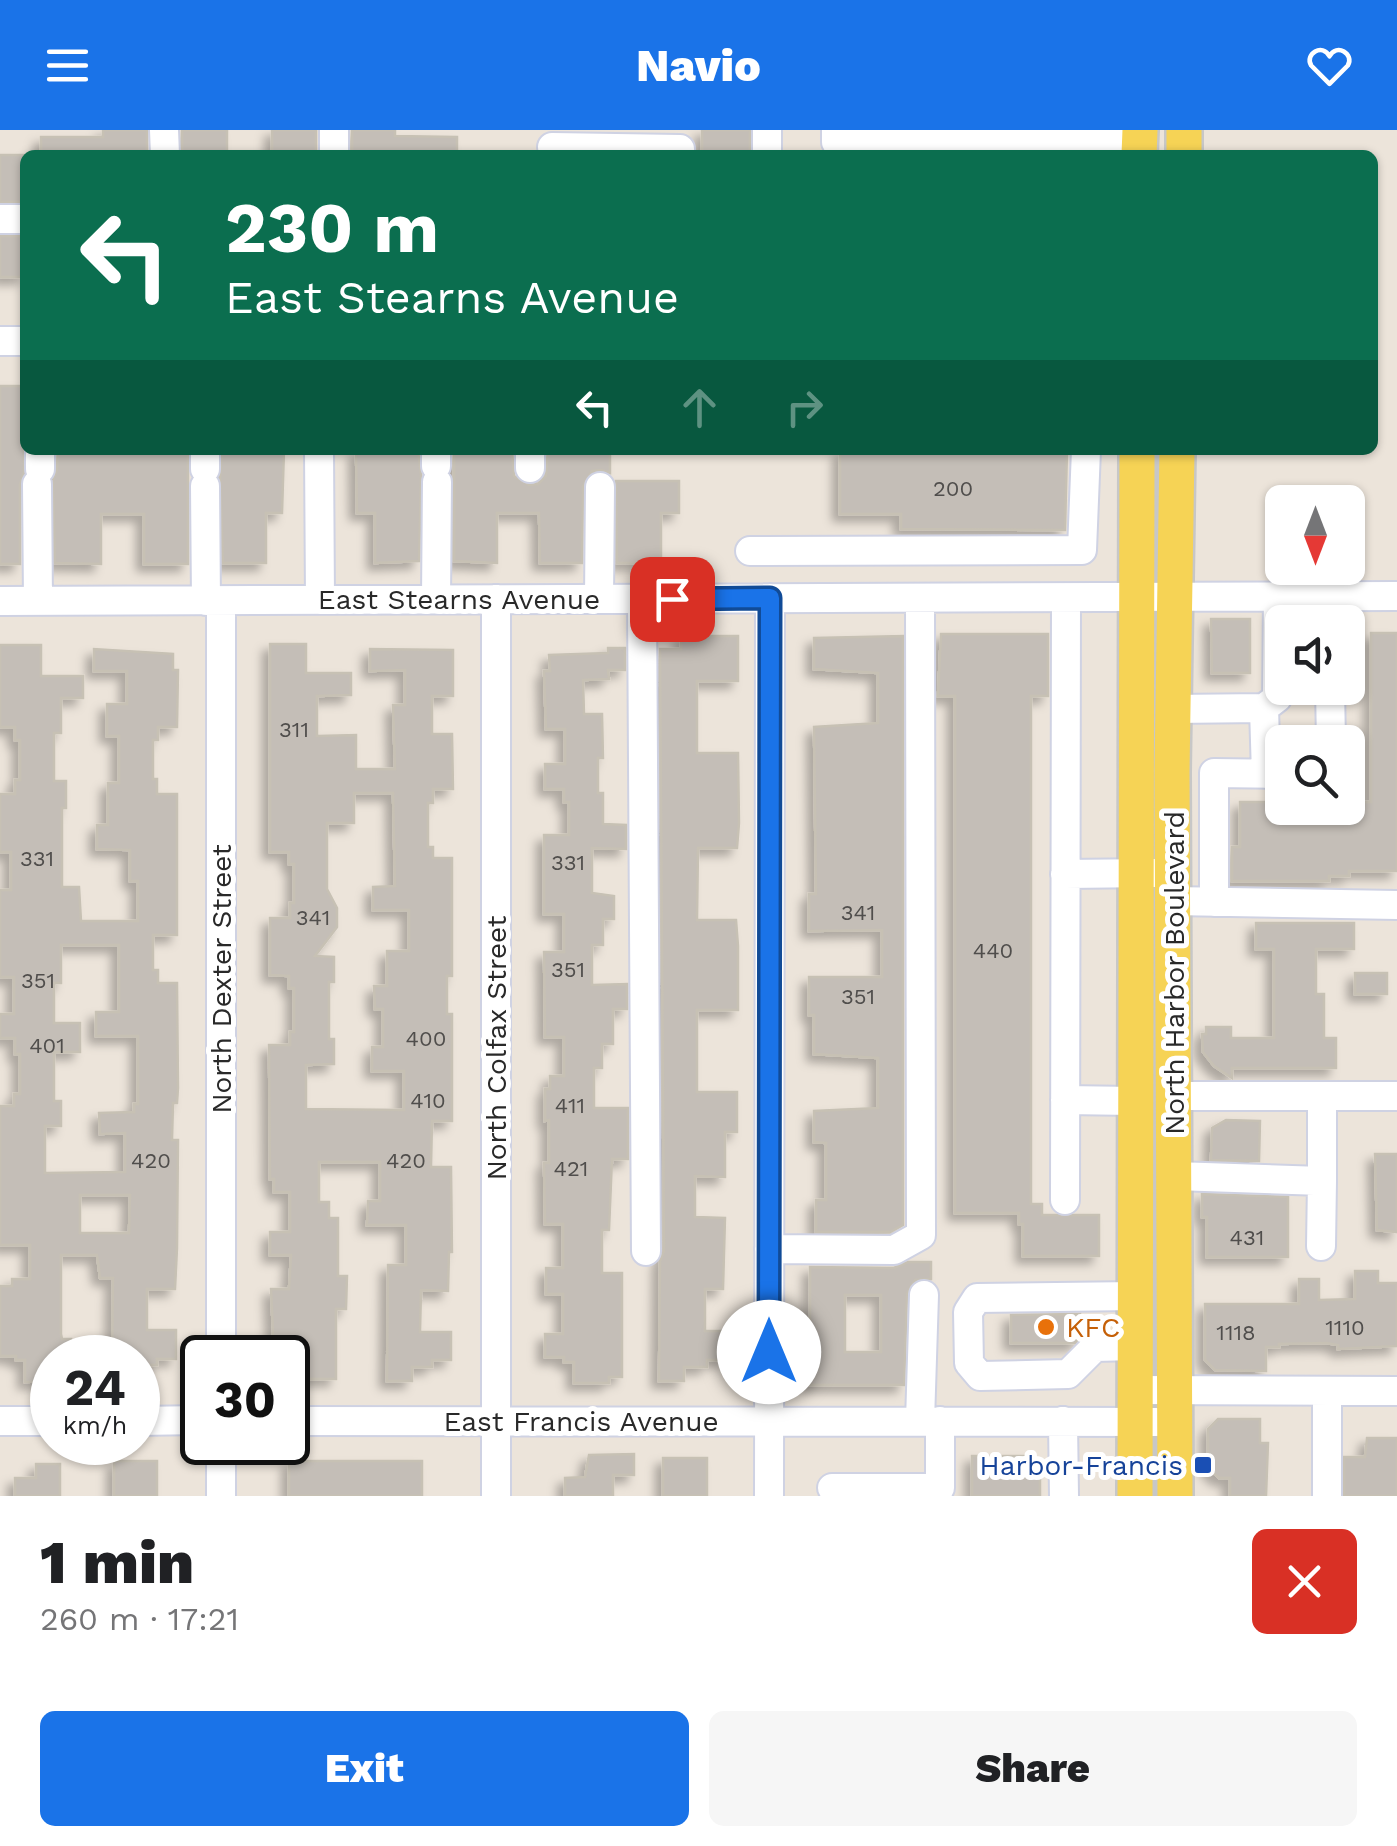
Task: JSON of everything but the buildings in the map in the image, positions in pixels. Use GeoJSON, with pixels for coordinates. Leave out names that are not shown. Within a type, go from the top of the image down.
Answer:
{"type":"FeatureCollection","features":[{"type":"Feature","properties":{"kind":"main road","name":"North Harbor Boulevard"},"geometry":{"type":"LineString","coordinates":[[1135,1496],[1137,455]]}},
{"type":"Feature","properties":{"kind":"main road","name":"North Harbor Boulevard"},"geometry":{"type":"LineString","coordinates":[[1174,1496],[1172,709],[1177,455]]}},
{"type":"Feature","properties":{"kind":"street"},"geometry":{"type":"LineString","coordinates":[[836,142],[1087,148],[1140,142]]}},
{"type":"Feature","properties":{"kind":"street"},"geometry":{"type":"LineString","coordinates":[[552,144],[680,148]]}},
{"type":"Feature","properties":{"kind":"street"},"geometry":{"type":"LineString","coordinates":[[319,455],[320,600]]}},
{"type":"Feature","properties":{"kind":"street"},"geometry":{"type":"LineString","coordinates":[[750,550],[1082,550],[1086,455]]}},
{"type":"Feature","properties":{"kind":"street"},"geometry":{"type":"LineString","coordinates":[[436,466],[436,600]]}},
{"type":"Feature","properties":{"kind":"street"},"geometry":{"type":"LineString","coordinates":[[38,601],[39,468]]}},
{"type":"Feature","properties":{"kind":"street","name":"North Dexter Street"},"geometry":{"type":"LineString","coordinates":[[205,469],[213,600],[221,1335]]}},
{"type":"Feature","properties":{"kind":"street"},"geometry":{"type":"LineString","coordinates":[[599,599],[600,487]]}},
{"type":"Feature","properties":{"kind":"street","name":"East Stearns Avenue"},"geometry":{"type":"LineString","coordinates":[[0,602],[1174,596],[1278,597],[1309,605]]}},
{"type":"Feature","properties":{"kind":"street","name":"East Stearns Avenue"},"geometry":{"type":"LineString","coordinates":[[1353,605],[1397,596]]}},
{"type":"Feature","properties":{"kind":"street"},"geometry":{"type":"LineString","coordinates":[[1277,605],[1278,597]]}},
{"type":"Feature","properties":{"kind":"street"},"geometry":{"type":"LineString","coordinates":[[770,598],[770,1496]]}},
{"type":"Feature","properties":{"kind":"street"},"geometry":{"type":"LineString","coordinates":[[769,1249],[894,1250],[921,1235],[920,598]]}},
{"type":"Feature","properties":{"kind":"street"},"geometry":{"type":"LineString","coordinates":[[1064,1200],[1066,598]]}},
{"type":"Feature","properties":{"kind":"street"},"geometry":{"type":"LineString","coordinates":[[642,599],[646,1251]]}},
{"type":"Feature","properties":{"kind":"street","name":"North Colfax Street"},"geometry":{"type":"LineString","coordinates":[[496,600],[496,1496]]}},
{"type":"Feature","properties":{"kind":"street"},"geometry":{"type":"LineString","coordinates":[[1172,709],[1265,703]]}},
{"type":"Feature","properties":{"kind":"street"},"geometry":{"type":"LineString","coordinates":[[1172,772],[1265,774]]}},
{"type":"Feature","properties":{"kind":"street"},"geometry":{"type":"LineString","coordinates":[[1214,772],[1214,902]]}},
{"type":"Feature","properties":{"kind":"street"},"geometry":{"type":"LineString","coordinates":[[1065,874],[1134,873],[1214,902],[1397,904]]}},
{"type":"Feature","properties":{"kind":"street"},"geometry":{"type":"LineString","coordinates":[[1175,1096],[1397,1096]]}},
{"type":"Feature","properties":{"kind":"street"},"geometry":{"type":"LineString","coordinates":[[1321,1246],[1322,1096]]}},
{"type":"Feature","properties":{"kind":"street"},"geometry":{"type":"LineString","coordinates":[[1065,1100],[1134,1100]]}},
{"type":"Feature","properties":{"kind":"street"},"geometry":{"type":"LineString","coordinates":[[1175,1176],[1322,1180]]}},
{"type":"Feature","properties":{"kind":"street"},"geometry":{"type":"LineString","coordinates":[[832,1488],[940,1488],[930,1421],[924,1295]]}},
{"type":"Feature","properties":{"kind":"street"},"geometry":{"type":"LineString","coordinates":[[1136,1296],[976,1298],[968,1312],[969,1363],[980,1376],[1068,1374],[1095,1347],[1136,1346]]}},
{"type":"Feature","properties":{"kind":"street"},"geometry":{"type":"LineString","coordinates":[[994,1376],[996,1421]]}},
{"type":"Feature","properties":{"kind":"street"},"geometry":{"type":"LineString","coordinates":[[1327,1391],[1327,1496]]}},
{"type":"Feature","properties":{"kind":"street","name":"East Francis Avenue"},"geometry":{"type":"LineString","coordinates":[[310,1421],[1063,1421],[1135,1406],[1175,1406],[1327,1391],[1397,1391]]}},
{"type":"Feature","properties":{"kind":"street"},"geometry":{"type":"LineString","coordinates":[[0,1421],[30,1421]]}},
{"type":"Feature","properties":{"kind":"street"},"geometry":{"type":"LineString","coordinates":[[1063,1421],[1064,1496]]}},
{"type":"Feature","properties":{"kind":"street"},"geometry":{"type":"LineString","coordinates":[[221,1465],[221,1496]]}},
{"type":"Feature","properties":{"kind":"place","name":"KFC"},"geometry":{"type":"Point","coordinates":[1046,1327]}},
{"type":"Feature","properties":{"kind":"place","name":"Harbor-Francis"},"geometry":{"type":"Point","coordinates":[1203,1465]}},
{"type":"Feature","properties":{"kind":"route"},"geometry":{"type":"LineString","coordinates":[[672,599],[770,598],[769,1352]]}}]}
